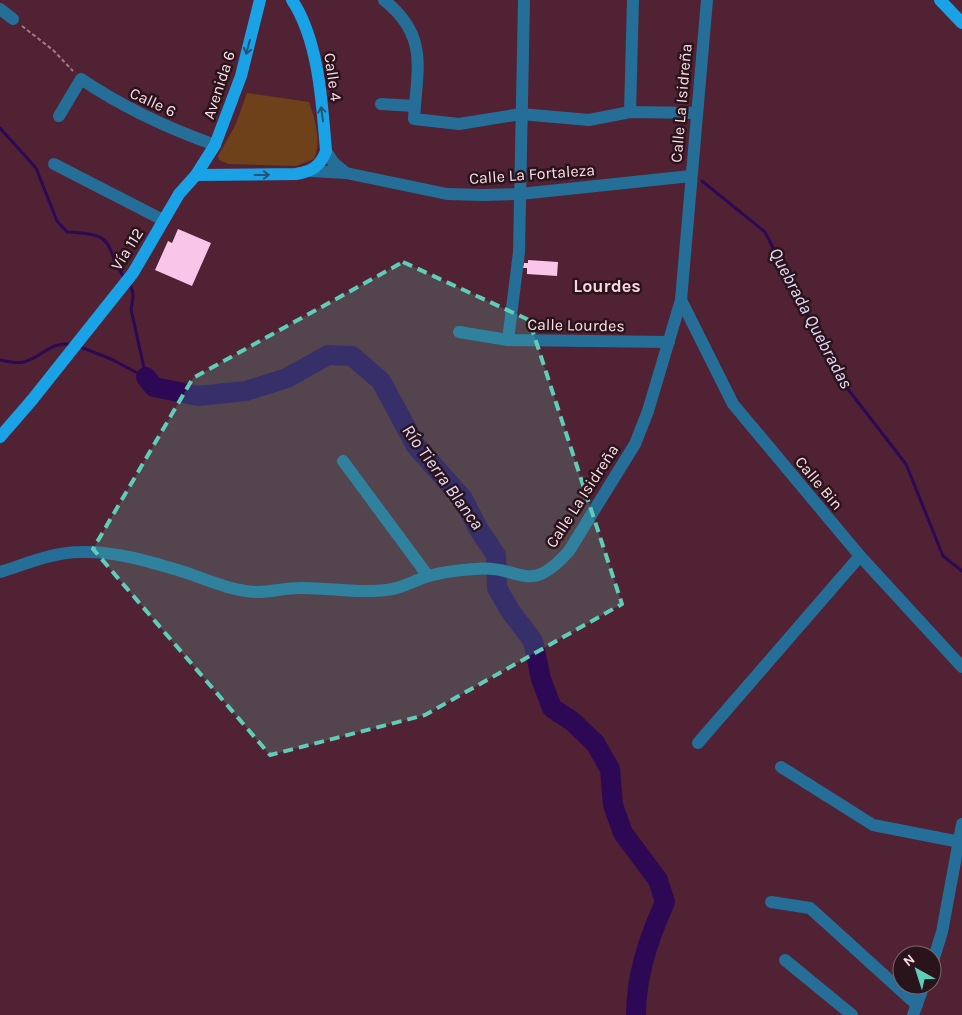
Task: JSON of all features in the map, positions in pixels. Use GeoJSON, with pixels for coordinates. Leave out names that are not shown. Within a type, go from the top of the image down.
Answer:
{"type":"FeatureCollection","features":[{"type":"Feature","properties":{"kind":"main road","name":"Avenida 6"},"geometry":{"type":"LineString","coordinates":[[196,175],[215,145],[241,76],[260,0]]}},
{"type":"Feature","properties":{"kind":"main road","name":"Calle 4"},"geometry":{"type":"LineString","coordinates":[[292,0],[309,34],[314,56],[324,157]]}},
{"type":"Feature","properties":{"kind":"main road"},"geometry":{"type":"LineString","coordinates":[[940,0],[962,23]]}},
{"type":"Feature","properties":{"kind":"main road"},"geometry":{"type":"LineString","coordinates":[[215,145],[213,163],[220,171],[229,175]]}},
{"type":"Feature","properties":{"kind":"main road"},"geometry":{"type":"LineString","coordinates":[[196,175],[296,174],[311,171],[324,157]]}},
{"type":"Feature","properties":{"kind":"main road","name":"Vía 112"},"geometry":{"type":"LineString","coordinates":[[0,437],[133,273],[184,186],[196,175]]}},
{"type":"Feature","properties":{"kind":"street"},"geometry":{"type":"LineString","coordinates":[[384,0],[400,15],[414,37],[418,50],[414,119],[440,124],[459,124],[521,114],[590,120],[630,112],[696,113]]}},
{"type":"Feature","properties":{"kind":"street","name":"Calle Lourdes"},"geometry":{"type":"LineString","coordinates":[[524,0],[519,252],[508,340],[669,342]]}},
{"type":"Feature","properties":{"kind":"street"},"geometry":{"type":"LineString","coordinates":[[630,112],[633,0]]}},
{"type":"Feature","properties":{"kind":"street","name":"Calle La Isidreña"},"geometry":{"type":"LineString","coordinates":[[0,572],[57,555],[80,552],[141,558],[235,590],[259,592],[298,588],[386,590],[407,586],[428,576],[486,568],[528,578],[541,575],[556,566],[569,551],[635,444],[681,300],[707,0]]}},
{"type":"Feature","properties":{"kind":"street"},"geometry":{"type":"LineString","coordinates":[[0,9],[13,19]]}},
{"type":"Feature","properties":{"kind":"street","name":"Calle 6"},"geometry":{"type":"LineString","coordinates":[[81,79],[114,102],[140,116],[215,145]]}},
{"type":"Feature","properties":{"kind":"street"},"geometry":{"type":"LineString","coordinates":[[59,116],[81,79]]}},
{"type":"Feature","properties":{"kind":"street"},"geometry":{"type":"LineString","coordinates":[[381,104],[415,106]]}},
{"type":"Feature","properties":{"kind":"street"},"geometry":{"type":"LineString","coordinates":[[324,157],[346,173]]}},
{"type":"Feature","properties":{"kind":"street"},"geometry":{"type":"LineString","coordinates":[[54,164],[163,220]]}},
{"type":"Feature","properties":{"kind":"street","name":"Calle La Fortaleza"},"geometry":{"type":"LineString","coordinates":[[311,171],[346,173],[447,194],[520,194],[691,176]]}},
{"type":"Feature","properties":{"kind":"street","name":"Calle Bin"},"geometry":{"type":"LineString","coordinates":[[681,300],[733,404],[860,556],[962,667]]}},
{"type":"Feature","properties":{"kind":"street"},"geometry":{"type":"LineString","coordinates":[[460,332],[508,340]]}},
{"type":"Feature","properties":{"kind":"street"},"geometry":{"type":"LineString","coordinates":[[343,461],[428,576]]}},
{"type":"Feature","properties":{"kind":"street"},"geometry":{"type":"LineString","coordinates":[[698,743],[860,556]]}},
{"type":"Feature","properties":{"kind":"street"},"geometry":{"type":"LineString","coordinates":[[781,767],[873,824],[960,842]]}},
{"type":"Feature","properties":{"kind":"street"},"geometry":{"type":"LineString","coordinates":[[938,945],[960,842],[962,824]]}},
{"type":"Feature","properties":{"kind":"street"},"geometry":{"type":"LineString","coordinates":[[771,902],[810,908],[915,1010],[920,995]]}},
{"type":"Feature","properties":{"kind":"street"},"geometry":{"type":"LineString","coordinates":[[785,960],[852,1015]]}},
{"type":"Feature","properties":{"kind":"path"},"geometry":{"type":"LineString","coordinates":[[13,19],[53,50],[81,79]]}},
{"type":"Feature","properties":{"kind":"highlighted area"},"geometry":{"type":"Polygon","coordinates":[[[403,262],[529,320],[622,604],[425,715],[270,755],[93,549],[193,378],[403,262]]]}},
{"type":"Feature","properties":{"kind":"shaded area"},"geometry":{"type":"Polygon","coordinates":[[[247,93],[309,102],[318,138],[314,159],[296,166],[228,164],[219,160],[218,156],[236,124],[247,93]]]}},
{"type":"Feature","properties":{"kind":"building"},"geometry":{"type":"Polygon","coordinates":[[[178,229],[211,243],[192,286],[155,270],[168,241],[172,243],[178,229]]]}},
{"type":"Feature","properties":{"kind":"building"},"geometry":{"type":"Polygon","coordinates":[[[528,260],[558,262],[557,276],[527,274],[527,268],[523,268],[524,263],[528,263],[528,260]]]}},
{"type":"Feature","properties":{"kind":"waterway"},"geometry":{"type":"LineString","coordinates":[[0,128],[36,168],[57,221],[67,232],[95,235],[107,243],[125,279]]}},
{"type":"Feature","properties":{"kind":"waterway","name":"Quebrada Quebradas"},"geometry":{"type":"LineString","coordinates":[[702,181],[765,232],[840,379],[906,464],[943,556],[962,571]]}},
{"type":"Feature","properties":{"kind":"waterway"},"geometry":{"type":"LineString","coordinates":[[129,284],[133,293],[131,309],[146,377]]}},
{"type":"Feature","properties":{"kind":"waterway"},"geometry":{"type":"LineString","coordinates":[[0,360],[15,363],[24,362],[53,347],[65,344],[72,345]]}},
{"type":"Feature","properties":{"kind":"waterway"},"geometry":{"type":"LineString","coordinates":[[78,346],[111,359],[145,377]]}},
{"type":"Feature","properties":{"kind":"waterway","name":"Río Tierra Blanca"},"geometry":{"type":"LineString","coordinates":[[146,377],[154,387],[198,396],[246,391],[287,378],[328,355],[352,356],[381,381],[416,446],[463,499],[479,530],[496,555],[497,588],[511,612],[533,641],[541,679],[552,708],[572,721],[595,743],[610,769],[613,805],[623,833],[658,880],[665,902],[644,957],[638,986],[636,1015]]}},
{"type":"Feature","properties":{"kind":"district","name":"Lourdes"},"geometry":{"type":"Point","coordinates":[607,286]}}]}
